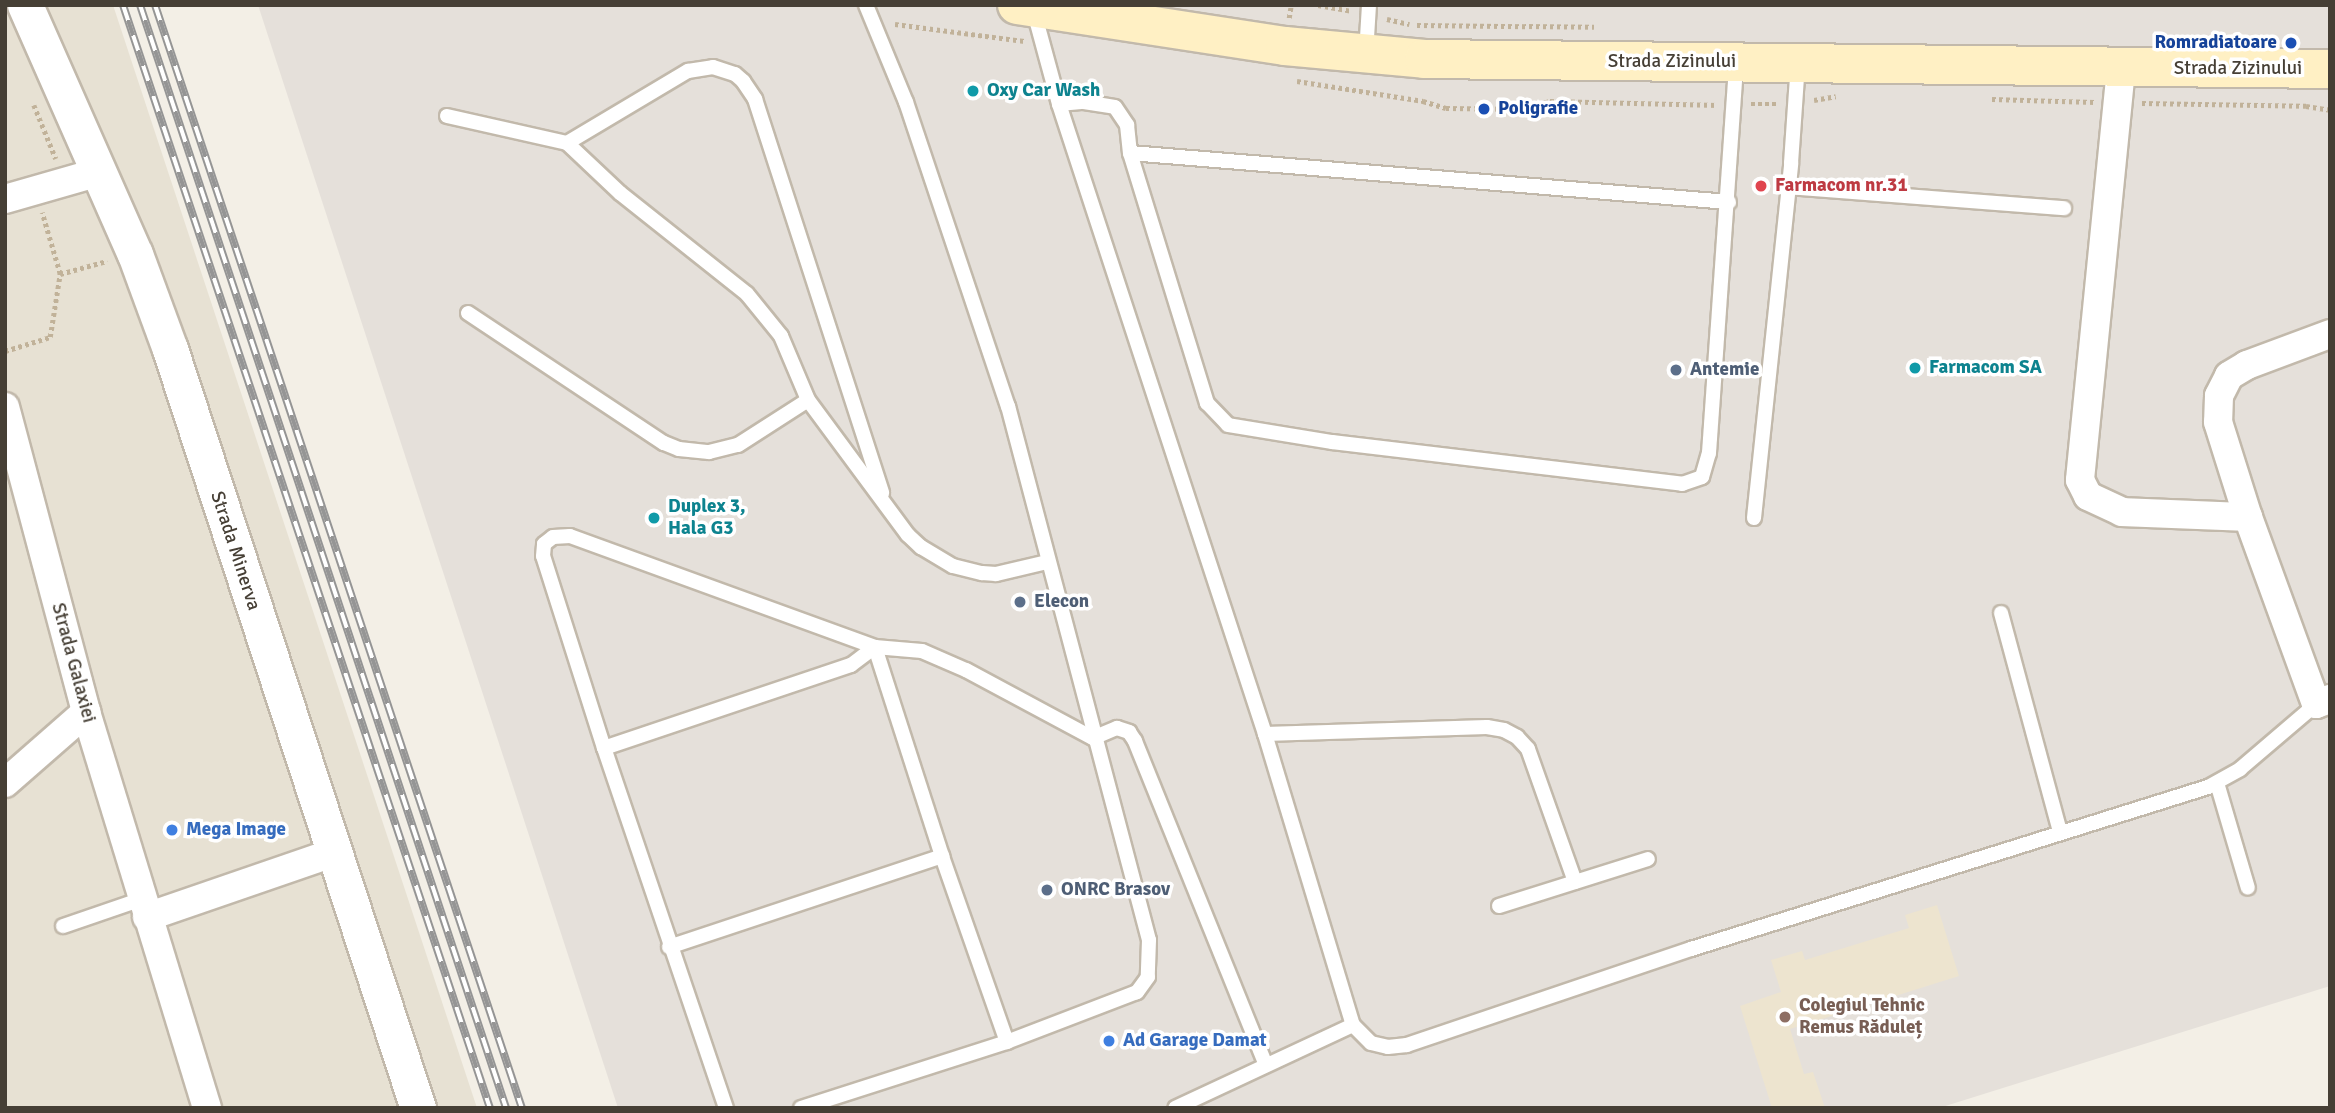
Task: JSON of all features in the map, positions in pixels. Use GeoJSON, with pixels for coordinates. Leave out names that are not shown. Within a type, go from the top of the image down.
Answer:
{"type":"FeatureCollection","features":[{"type":"Feature","properties":{"kind":"main road","name":"Strada Zizinului"},"geometry":{"type":"LineString","coordinates":[[1025,6],[1366,55],[1488,61],[2330,69]]}},
{"type":"Feature","properties":{"kind":"street","name":"Strada Minerva"},"geometry":{"type":"LineString","coordinates":[[25,5],[135,254],[170,349],[418,1108]]}},
{"type":"Feature","properties":{"kind":"street"},"geometry":{"type":"LineString","coordinates":[[2121,69],[2080,480],[2088,496],[2122,512],[2248,517]]}},
{"type":"Feature","properties":{"kind":"street"},"geometry":{"type":"LineString","coordinates":[[5,199],[99,172]]}},
{"type":"Feature","properties":{"kind":"street"},"geometry":{"type":"LineString","coordinates":[[2323,702],[2248,517],[2218,422],[2219,396],[2230,376],[2247,365],[2330,334]]}},
{"type":"Feature","properties":{"kind":"street","name":"Strada Galaxiei"},"geometry":{"type":"LineString","coordinates":[[5,407],[86,712],[144,908],[208,1108]]}},
{"type":"Feature","properties":{"kind":"street"},"geometry":{"type":"LineString","coordinates":[[5,783],[86,712]]}},
{"type":"Feature","properties":{"kind":"street"},"geometry":{"type":"LineString","coordinates":[[144,908],[333,853]]}},
{"type":"Feature","properties":{"kind":"lane"},"geometry":{"type":"LineString","coordinates":[[801,1108],[1007,1042],[1137,992],[1147,977],[1151,957],[1149,940],[1093,738],[1082,679],[1047,562],[1009,406],[906,102],[866,5]]}},
{"type":"Feature","properties":{"kind":"lane"},"geometry":{"type":"LineString","coordinates":[[1366,55],[1369,5]]}},
{"type":"Feature","properties":{"kind":"lane"},"geometry":{"type":"LineString","coordinates":[[1025,6],[1265,734],[1353,1025],[1371,1042],[1388,1047],[1407,1045],[1691,949],[2217,783],[2240,769],[2323,702]]}},
{"type":"Feature","properties":{"kind":"lane"},"geometry":{"type":"LineString","coordinates":[[1059,104],[1084,102],[1115,107],[1127,125],[1130,153],[1207,403],[1228,425],[1320,440],[1682,484],[1702,477],[1709,453],[1729,202],[1736,62]]}},
{"type":"Feature","properties":{"kind":"lane"},"geometry":{"type":"LineString","coordinates":[[1754,519],[1798,63]]}},
{"type":"Feature","properties":{"kind":"lane"},"geometry":{"type":"LineString","coordinates":[[567,143],[688,71],[713,67],[735,74],[743,81],[755,99],[886,504]]}},
{"type":"Feature","properties":{"kind":"lane"},"geometry":{"type":"LineString","coordinates":[[447,116],[567,143],[620,193],[759,305],[781,336],[808,400],[921,547],[953,566],[996,574],[1047,562]]}},
{"type":"Feature","properties":{"kind":"lane"},"geometry":{"type":"LineString","coordinates":[[1130,153],[1729,202]]}},
{"type":"Feature","properties":{"kind":"lane"},"geometry":{"type":"LineString","coordinates":[[1788,187],[2064,208]]}},
{"type":"Feature","properties":{"kind":"lane"},"geometry":{"type":"LineString","coordinates":[[468,313],[664,443],[679,449],[709,452],[738,445],[808,400]]}},
{"type":"Feature","properties":{"kind":"lane"},"geometry":{"type":"LineString","coordinates":[[726,1108],[669,947],[604,748],[543,556],[544,544],[553,537],[570,536],[875,647],[922,651],[966,670],[1093,738]]}},
{"type":"Feature","properties":{"kind":"lane"},"geometry":{"type":"LineString","coordinates":[[2001,613],[2060,831]]}},
{"type":"Feature","properties":{"kind":"lane"},"geometry":{"type":"LineString","coordinates":[[604,748],[851,665],[875,647]]}},
{"type":"Feature","properties":{"kind":"lane"},"geometry":{"type":"LineString","coordinates":[[875,647],[942,856],[1007,1042]]}},
{"type":"Feature","properties":{"kind":"lane"},"geometry":{"type":"LineString","coordinates":[[1265,734],[1487,727],[1504,730],[1517,737],[1528,749],[1575,882]]}},
{"type":"Feature","properties":{"kind":"lane"},"geometry":{"type":"LineString","coordinates":[[1093,738],[1117,728],[1129,732],[1135,741],[1266,1065]]}},
{"type":"Feature","properties":{"kind":"lane"},"geometry":{"type":"LineString","coordinates":[[2217,783],[2248,888]]}},
{"type":"Feature","properties":{"kind":"lane"},"geometry":{"type":"LineString","coordinates":[[669,947],[942,856]]}},
{"type":"Feature","properties":{"kind":"lane"},"geometry":{"type":"LineString","coordinates":[[1499,906],[1647,859]]}},
{"type":"Feature","properties":{"kind":"lane"},"geometry":{"type":"LineString","coordinates":[[63,926],[144,908]]}},
{"type":"Feature","properties":{"kind":"lane"},"geometry":{"type":"LineString","coordinates":[[1175,1108],[1353,1025]]}},
{"type":"Feature","properties":{"kind":"path"},"geometry":{"type":"LineString","coordinates":[[5,351],[50,337],[60,274],[36,191]]}},
{"type":"Feature","properties":{"kind":"path"},"geometry":{"type":"LineString","coordinates":[[60,274],[135,254]]}},
{"type":"Feature","properties":{"kind":"shaded area"},"geometry":{"type":"Polygon","coordinates":[[[5,5],[113,5],[477,1108],[5,1108],[5,5]]]}},
{"type":"Feature","properties":{"kind":"shaded area"},"geometry":{"type":"Polygon","coordinates":[[[258,5],[2330,5],[2330,986],[1939,1108],[618,1108],[258,5]]]}},
{"type":"Feature","properties":{"kind":"shaded area","name":"Colegiul Tehnic Remus Răduleț"},"geometry":{"type":"Polygon","coordinates":[[[1937,905],[1959,976],[1790,1029],[1804,1074],[1813,1072],[1825,1108],[1772,1108],[1740,1006],[1781,992],[1771,960],[1802,951],[1805,960],[1909,928],[1905,915],[1937,905]]]}},
{"type":"Feature","properties":{"kind":"railway"},"geometry":{"type":"LineString","coordinates":[[123,5],[490,1108]]}},
{"type":"Feature","properties":{"kind":"railway"},"geometry":{"type":"LineString","coordinates":[[140,5],[506,1108]]}},
{"type":"Feature","properties":{"kind":"railway"},"geometry":{"type":"LineString","coordinates":[[155,5],[522,1108]]}},
{"type":"Feature","properties":{"kind":"place","name":"Romradiatoare"},"geometry":{"type":"Point","coordinates":[2291,43]}},
{"type":"Feature","properties":{"kind":"place","name":"Oxy Car Wash"},"geometry":{"type":"Point","coordinates":[973,91]}},
{"type":"Feature","properties":{"kind":"place","name":"Poligrafie"},"geometry":{"type":"Point","coordinates":[1484,109]}},
{"type":"Feature","properties":{"kind":"place","name":"Farmacom nr.31"},"geometry":{"type":"Point","coordinates":[1761,186]}},
{"type":"Feature","properties":{"kind":"place","name":"Farmacom SA"},"geometry":{"type":"Point","coordinates":[1915,368]}},
{"type":"Feature","properties":{"kind":"place","name":"Antemie"},"geometry":{"type":"Point","coordinates":[1676,370]}},
{"type":"Feature","properties":{"kind":"place","name":"Duplex 3, Hala G3"},"geometry":{"type":"Point","coordinates":[654,518]}},
{"type":"Feature","properties":{"kind":"place","name":"Elecon"},"geometry":{"type":"Point","coordinates":[1020,602]}},
{"type":"Feature","properties":{"kind":"place","name":"Mega Image"},"geometry":{"type":"Point","coordinates":[172,830]}},
{"type":"Feature","properties":{"kind":"place","name":"ONRC Brasov"},"geometry":{"type":"Point","coordinates":[1047,890]}},
{"type":"Feature","properties":{"kind":"place","name":"Colegiul Tehnic Remus Răduleț"},"geometry":{"type":"Point","coordinates":[1785,1017]}},
{"type":"Feature","properties":{"kind":"place","name":"Ad Garage Damat"},"geometry":{"type":"Point","coordinates":[1109,1041]}}]}
